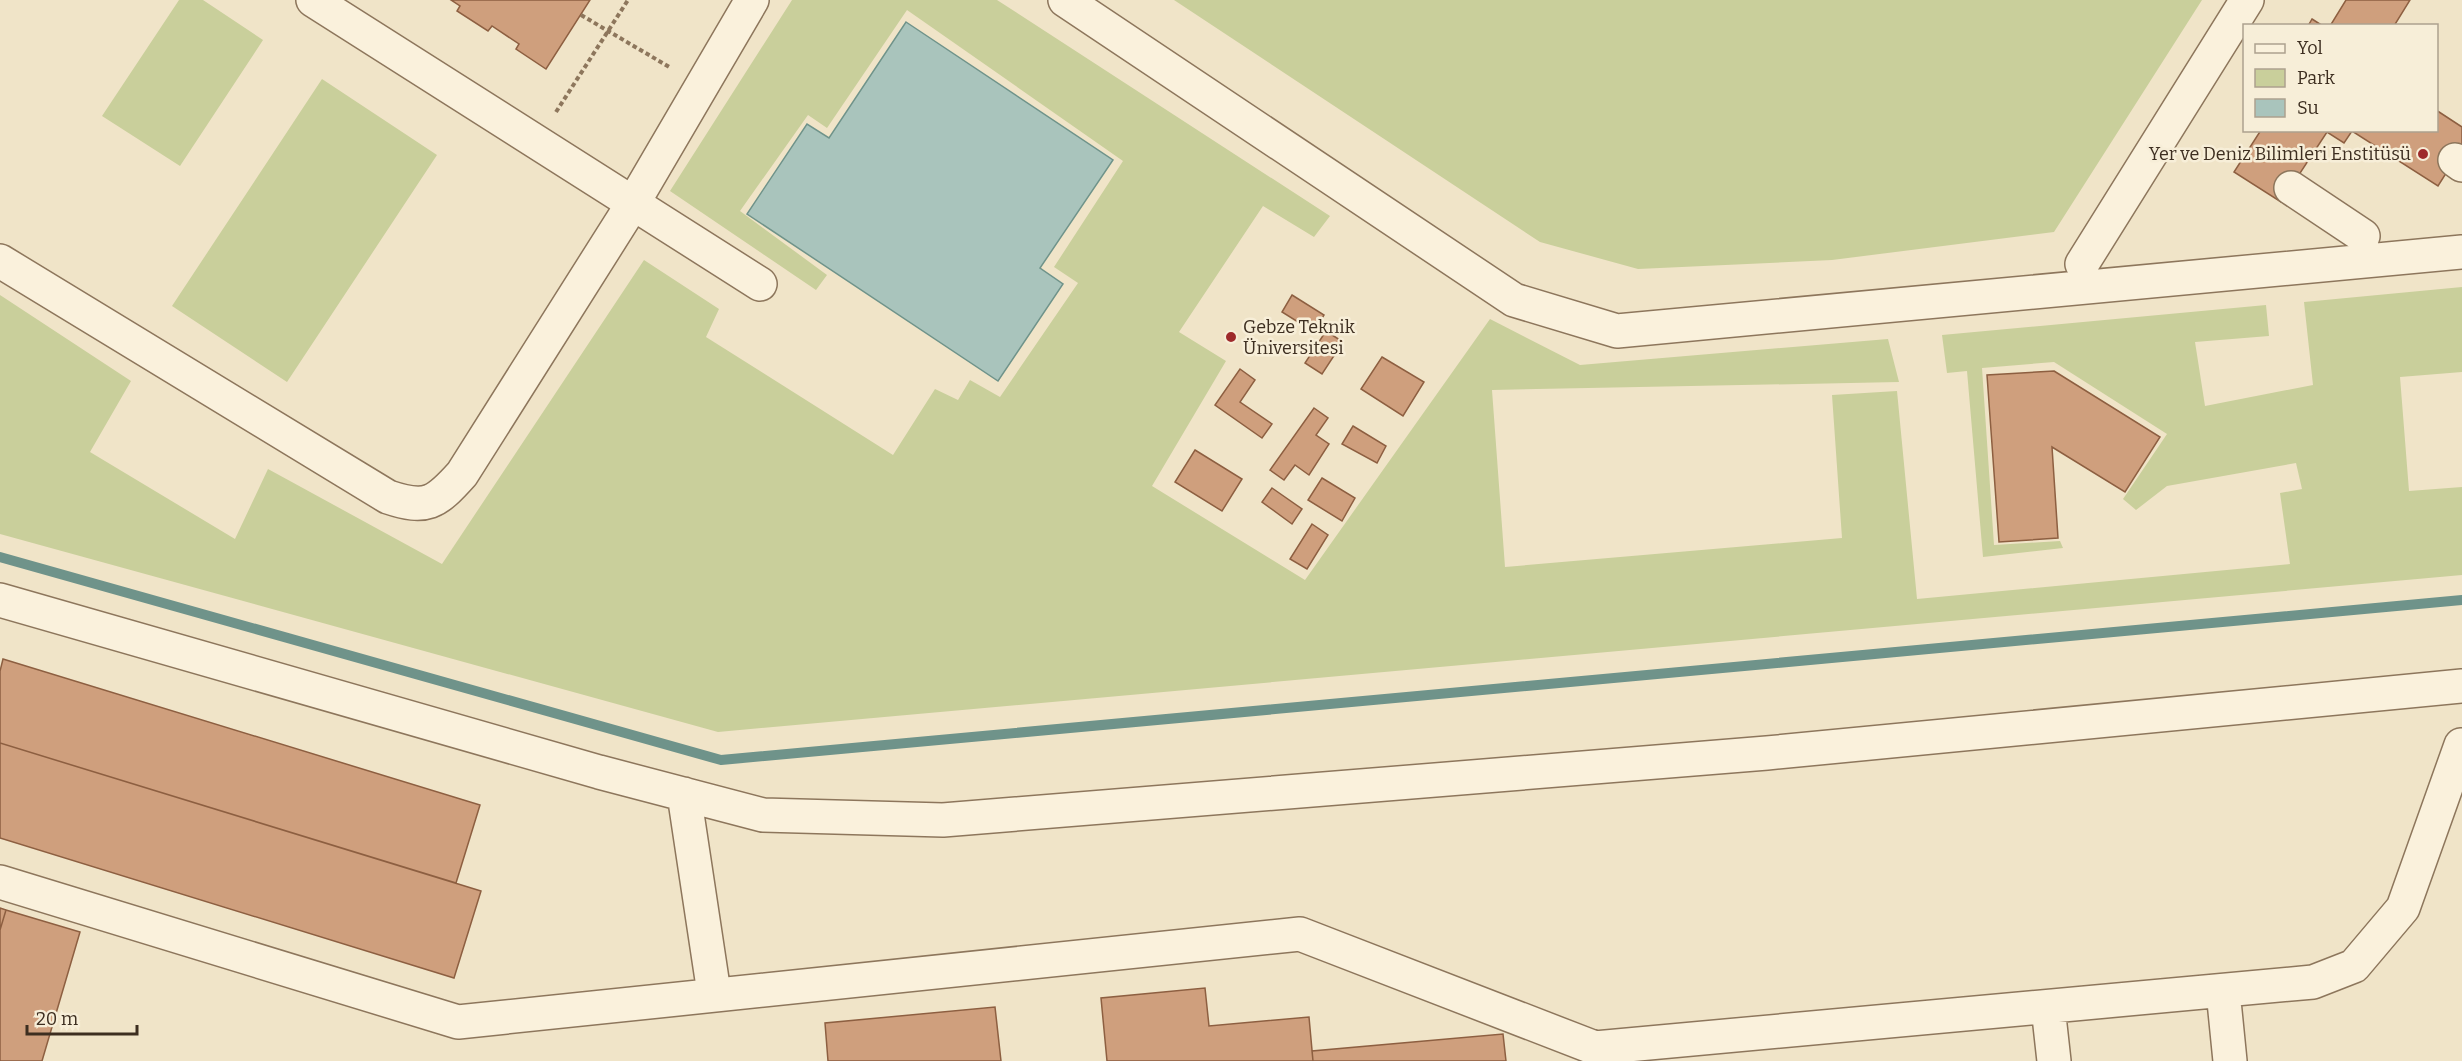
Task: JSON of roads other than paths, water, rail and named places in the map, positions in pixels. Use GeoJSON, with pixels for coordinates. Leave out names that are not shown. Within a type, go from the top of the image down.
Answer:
{"type":"FeatureCollection","features":[{"type":"Feature","properties":{"kind":"street"},"geometry":{"type":"LineString","coordinates":[[314,0],[760,284]]}},
{"type":"Feature","properties":{"kind":"street"},"geometry":{"type":"LineString","coordinates":[[0,261],[388,497],[414,506],[442,497],[462,474],[633,205],[752,0]]}},
{"type":"Feature","properties":{"kind":"street"},"geometry":{"type":"LineString","coordinates":[[1065,0],[1514,300],[1617,331],[2462,252]]}},
{"type":"Feature","properties":{"kind":"street"},"geometry":{"type":"LineString","coordinates":[[2082,264],[2247,0]]}},
{"type":"Feature","properties":{"kind":"street"},"geometry":{"type":"LineString","coordinates":[[2291,188],[2363,236]]}},
{"type":"Feature","properties":{"kind":"street"},"geometry":{"type":"LineString","coordinates":[[0,600],[763,815],[943,820],[1778,752],[2462,686]]}},
{"type":"Feature","properties":{"kind":"street"},"geometry":{"type":"LineString","coordinates":[[0,882],[458,1022],[714,993],[1300,934],[1596,1054],[2313,982],[2354,966],[2403,908],[2461,745]]}},
{"type":"Feature","properties":{"kind":"street"},"geometry":{"type":"LineString","coordinates":[[684,794],[714,993]]}},
{"type":"Feature","properties":{"kind":"street"},"geometry":{"type":"LineString","coordinates":[[2223,990],[2230,1061]]}},
{"type":"Feature","properties":{"kind":"street"},"geometry":{"type":"LineString","coordinates":[[2048,1007],[2054,1061]]}},
{"type":"Feature","properties":{"kind":"water"},"geometry":{"type":"Polygon","coordinates":[[[906,22],[1113,160],[1040,268],[1063,284],[998,381],[747,214],[807,124],[829,138],[906,22]]]}},
{"type":"Feature","properties":{"kind":"waterway"},"geometry":{"type":"LineString","coordinates":[[0,557],[721,760],[2462,600]]}},
{"type":"Feature","properties":{"kind":"place","name":"Yer ve Deniz Bilimleri Enstitüsü"},"geometry":{"type":"Point","coordinates":[2423,154]}},
{"type":"Feature","properties":{"kind":"place","name":"Gebze Teknik Üniversitesi"},"geometry":{"type":"Point","coordinates":[1231,337]}}]}
